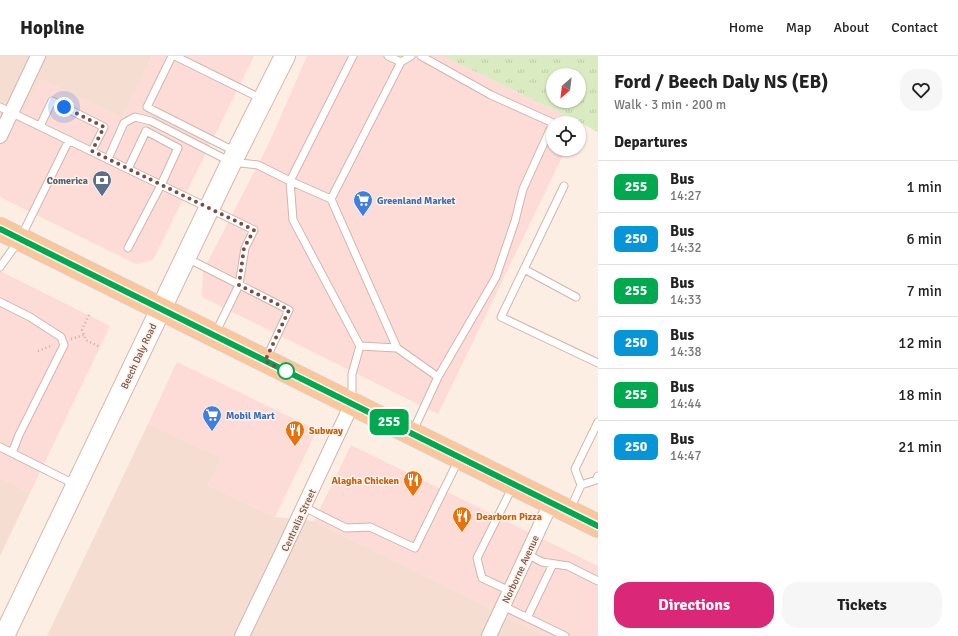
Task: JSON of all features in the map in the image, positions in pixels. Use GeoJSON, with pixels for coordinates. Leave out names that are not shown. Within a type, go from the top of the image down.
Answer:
{"type":"FeatureCollection","features":[{"type":"Feature","properties":{"kind":"main road","name":"Beech Daly Road"},"geometry":{"type":"LineString","coordinates":[[4,636],[124,388],[185,257],[285,56]]}},
{"type":"Feature","properties":{"kind":"main road"},"geometry":{"type":"LineString","coordinates":[[0,229],[598,526]]}},
{"type":"Feature","properties":{"kind":"street"},"geometry":{"type":"LineString","coordinates":[[0,136],[6,109],[38,56]]}},
{"type":"Feature","properties":{"kind":"street","name":"Centralia Street"},"geometry":{"type":"LineString","coordinates":[[242,636],[352,404]]}},
{"type":"Feature","properties":{"kind":"street","name":"Norborne Avenue"},"geometry":{"type":"LineString","coordinates":[[489,636],[527,554],[560,507]]}},
{"type":"Feature","properties":{"kind":"lane"},"geometry":{"type":"LineString","coordinates":[[234,157],[147,107],[173,56],[263,100]]}},
{"type":"Feature","properties":{"kind":"lane"},"geometry":{"type":"LineString","coordinates":[[352,404],[352,374],[360,346],[292,220],[290,181],[354,56]]}},
{"type":"Feature","properties":{"kind":"lane"},"geometry":{"type":"LineString","coordinates":[[388,56],[401,62]]}},
{"type":"Feature","properties":{"kind":"lane"},"geometry":{"type":"LineString","coordinates":[[331,199],[401,62],[411,56]]}},
{"type":"Feature","properties":{"kind":"lane"},"geometry":{"type":"LineString","coordinates":[[412,433],[438,377],[496,277],[515,221],[523,189],[553,123],[492,95],[421,56]]}},
{"type":"Feature","properties":{"kind":"lane"},"geometry":{"type":"LineString","coordinates":[[40,126],[52,101],[104,127],[92,151]]}},
{"type":"Feature","properties":{"kind":"lane"},"geometry":{"type":"LineString","coordinates":[[6,109],[254,230],[244,248],[239,285],[215,335]]}},
{"type":"Feature","properties":{"kind":"lane"},"geometry":{"type":"LineString","coordinates":[[108,159],[124,123],[135,117],[151,121],[200,146],[258,165],[331,199],[397,348],[438,377]]}},
{"type":"Feature","properties":{"kind":"lane"},"geometry":{"type":"LineString","coordinates":[[128,169],[146,132],[178,148],[161,185],[128,248]]}},
{"type":"Feature","properties":{"kind":"lane"},"geometry":{"type":"LineString","coordinates":[[0,267],[20,239],[69,140]]}},
{"type":"Feature","properties":{"kind":"lane"},"geometry":{"type":"LineString","coordinates":[[564,186],[501,317],[598,363]]}},
{"type":"Feature","properties":{"kind":"lane"},"geometry":{"type":"LineString","coordinates":[[185,257],[289,310],[265,361]]}},
{"type":"Feature","properties":{"kind":"lane"},"geometry":{"type":"LineString","coordinates":[[524,269],[576,297]]}},
{"type":"Feature","properties":{"kind":"lane"},"geometry":{"type":"LineString","coordinates":[[0,302],[30,317],[61,337],[64,345],[19,435],[12,453]]}},
{"type":"Feature","properties":{"kind":"lane"},"geometry":{"type":"LineString","coordinates":[[360,346],[397,348]]}},
{"type":"Feature","properties":{"kind":"lane"},"geometry":{"type":"LineString","coordinates":[[581,485],[575,469],[598,422]]}},
{"type":"Feature","properties":{"kind":"lane"},"geometry":{"type":"LineString","coordinates":[[0,447],[76,485]]}},
{"type":"Feature","properties":{"kind":"lane"},"geometry":{"type":"LineString","coordinates":[[304,507],[346,528],[370,527],[415,548],[460,457]]}},
{"type":"Feature","properties":{"kind":"lane"},"geometry":{"type":"LineString","coordinates":[[560,507],[581,485],[596,480],[598,476]]}},
{"type":"Feature","properties":{"kind":"lane"},"geometry":{"type":"LineString","coordinates":[[510,591],[482,578],[477,558],[514,484]]}},
{"type":"Feature","properties":{"kind":"lane"},"geometry":{"type":"LineString","coordinates":[[527,554],[542,562],[568,566],[598,581]]}},
{"type":"Feature","properties":{"kind":"lane"},"geometry":{"type":"LineString","coordinates":[[527,618],[553,564]]}},
{"type":"Feature","properties":{"kind":"lane"},"geometry":{"type":"LineString","coordinates":[[503,606],[565,636]]}},
{"type":"Feature","properties":{"kind":"path"},"geometry":{"type":"LineString","coordinates":[[89,315],[82,330],[86,340],[100,347]]}},
{"type":"Feature","properties":{"kind":"path"},"geometry":{"type":"LineString","coordinates":[[77,337],[84,334]]}},
{"type":"Feature","properties":{"kind":"shaded area"},"geometry":{"type":"Polygon","coordinates":[[[0,56],[152,56],[122,118],[41,79],[24,113],[0,101],[0,56]]]}},
{"type":"Feature","properties":{"kind":"shaded area"},"geometry":{"type":"Polygon","coordinates":[[[152,56],[254,56],[153,260],[136,264],[0,197],[0,101],[24,113],[41,79],[122,118],[152,56]]]}},
{"type":"Feature","properties":{"kind":"shaded area"},"geometry":{"type":"Polygon","coordinates":[[[307,56],[443,56],[546,106],[546,108],[550,108],[567,116],[546,116],[546,156],[563,156],[438,414],[202,297],[203,271],[270,141],[307,56]]]}},
{"type":"Feature","properties":{"kind":"shaded area"},"geometry":{"type":"Polygon","coordinates":[[[0,271],[110,326],[30,493],[0,478],[0,271]]]}},
{"type":"Feature","properties":{"kind":"shaded area"},"geometry":{"type":"Polygon","coordinates":[[[177,362],[317,430],[275,517],[208,485],[222,458],[148,424],[177,362]]]}},
{"type":"Feature","properties":{"kind":"shaded area"},"geometry":{"type":"Polygon","coordinates":[[[148,424],[222,458],[208,485],[275,517],[314,521],[546,636],[47,636],[148,424]]]}},
{"type":"Feature","properties":{"kind":"shaded area"},"geometry":{"type":"Polygon","coordinates":[[[351,445],[598,566],[598,636],[546,636],[314,521],[351,445]]]}},
{"type":"Feature","properties":{"kind":"shaded area"},"geometry":{"type":"Polygon","coordinates":[[[0,478],[30,493],[0,556],[0,478]]]}},
{"type":"Feature","properties":{"kind":"green space"},"geometry":{"type":"Polygon","coordinates":[[[443,56],[598,56],[598,132],[586,126],[586,116],[567,116],[550,108],[586,108],[586,68],[546,68],[546,106],[443,56]]]}},
{"type":"Feature","properties":{"kind":"bus line","name":"255"},"geometry":{"type":"LineString","coordinates":[[0,229],[598,526]]}},
{"type":"Feature","properties":{"kind":"place","name":"Comerica"},"geometry":{"type":"Point","coordinates":[102,197]}},
{"type":"Feature","properties":{"kind":"place","name":"Greenland Market"},"geometry":{"type":"Point","coordinates":[363,217]}},
{"type":"Feature","properties":{"kind":"place","name":"Mobil Mart"},"geometry":{"type":"Point","coordinates":[212,432]}},
{"type":"Feature","properties":{"kind":"place","name":"Subway"},"geometry":{"type":"Point","coordinates":[295,447]}},
{"type":"Feature","properties":{"kind":"place","name":"Alagha Chicken"},"geometry":{"type":"Point","coordinates":[413,497]}},
{"type":"Feature","properties":{"kind":"place","name":"Dearborn Pizza"},"geometry":{"type":"Point","coordinates":[462,533]}},
{"type":"Feature","properties":{"kind":"route"},"geometry":{"type":"LineString","coordinates":[[64,107],[104,127],[92,151],[254,230],[244,248],[239,285],[289,310],[265,361],[287,372],[286,371]]}}]}
